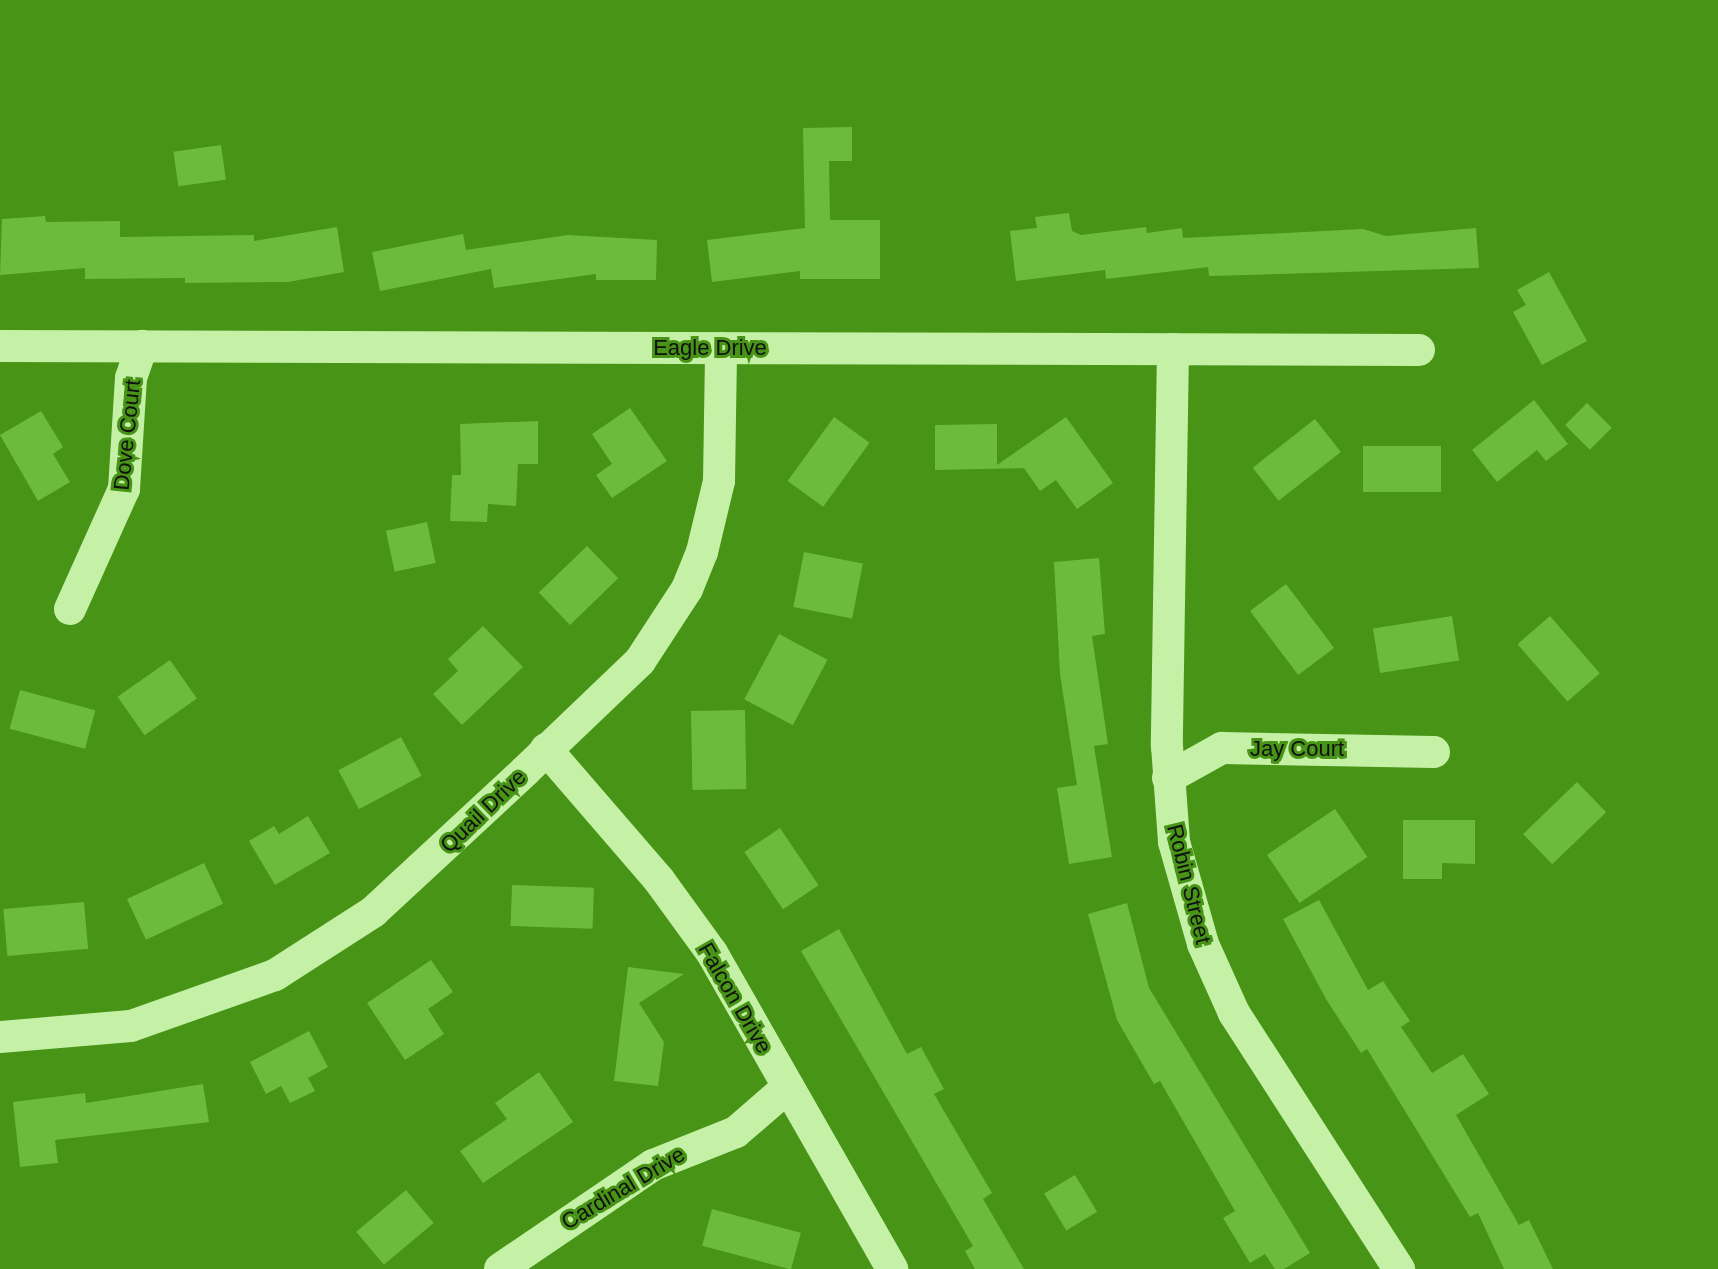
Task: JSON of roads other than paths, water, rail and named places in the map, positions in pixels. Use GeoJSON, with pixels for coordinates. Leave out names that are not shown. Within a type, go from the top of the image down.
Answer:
{"type":"FeatureCollection","features":[{"type":"Feature","properties":{"kind":"street","name":"Eagle Drive"},"geometry":{"type":"LineString","coordinates":[[0,346],[1419,350]]}},
{"type":"Feature","properties":{"kind":"street","name":"Dove Court"},"geometry":{"type":"LineString","coordinates":[[70,609],[75,588],[103,546],[124,489],[131,378],[142,346]]}},
{"type":"Feature","properties":{"kind":"street","name":"Quail Drive"},"geometry":{"type":"LineString","coordinates":[[0,1037],[131,1026],[275,975],[373,912],[640,661],[687,589],[702,552],[719,481],[721,348]]}},
{"type":"Feature","properties":{"kind":"street","name":"Robin Street"},"geometry":{"type":"LineString","coordinates":[[1173,349],[1168,778],[1174,842],[1216,978],[1399,1269]]}},
{"type":"Feature","properties":{"kind":"street","name":"Jay Court"},"geometry":{"type":"LineString","coordinates":[[1168,778],[1222,748],[1434,752]]}},
{"type":"Feature","properties":{"kind":"street","name":"Falcon Drive"},"geometry":{"type":"LineString","coordinates":[[546,749],[659,880],[712,953],[892,1269]]}},
{"type":"Feature","properties":{"kind":"street","name":"Cardinal Drive"},"geometry":{"type":"LineString","coordinates":[[500,1269],[653,1165],[736,1132],[788,1087]]}}]}
